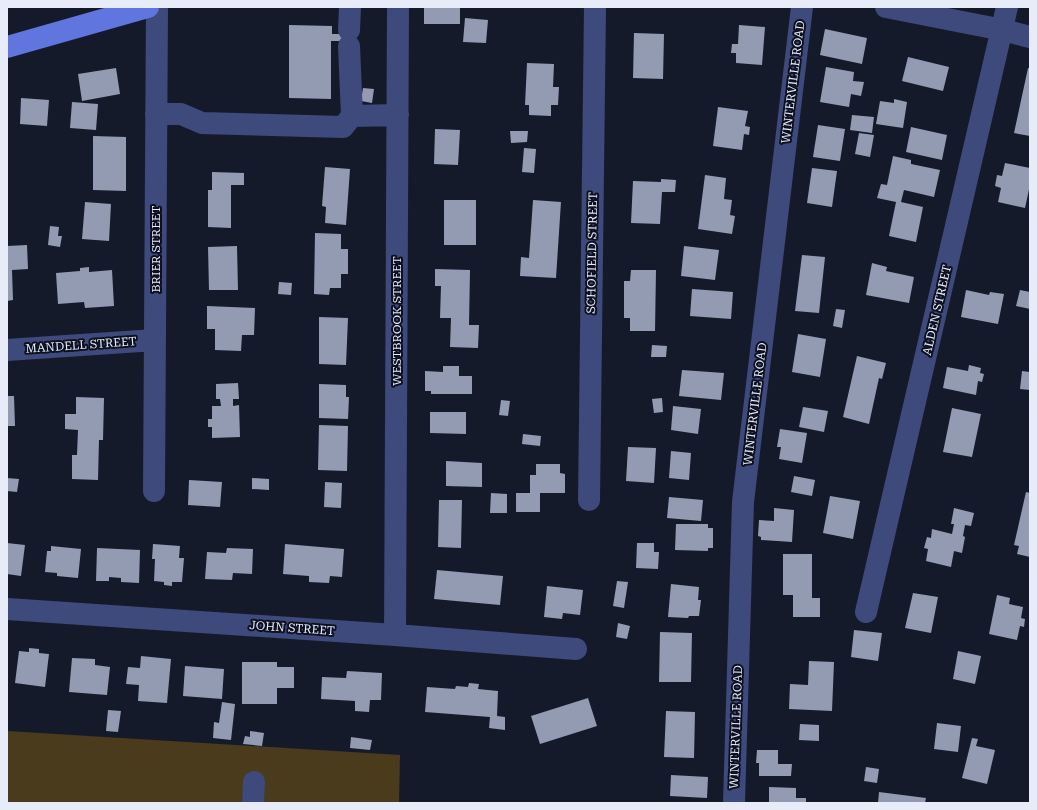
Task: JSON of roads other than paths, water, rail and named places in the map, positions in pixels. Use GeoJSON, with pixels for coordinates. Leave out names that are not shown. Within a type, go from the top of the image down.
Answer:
{"type":"FeatureCollection","features":[{"type":"Feature","properties":{"kind":"main road"},"geometry":{"type":"LineString","coordinates":[[7,47],[148,7]]}},
{"type":"Feature","properties":{"kind":"street","name":"BRIER STREET"},"geometry":{"type":"LineString","coordinates":[[154,491],[157,7]]}},
{"type":"Feature","properties":{"kind":"street"},"geometry":{"type":"LineString","coordinates":[[156,114],[181,114],[202,124],[343,127],[352,116],[349,38],[350,7]]}},
{"type":"Feature","properties":{"kind":"street","name":"WESTBROOK STREET"},"geometry":{"type":"LineString","coordinates":[[395,635],[398,7]]}},
{"type":"Feature","properties":{"kind":"street","name":"SCHOFIELD STREET"},"geometry":{"type":"LineString","coordinates":[[589,500],[595,7]]}},
{"type":"Feature","properties":{"kind":"street","name":"WINTERVILLE ROAD"},"geometry":{"type":"LineString","coordinates":[[734,803],[743,502],[802,7]]}},
{"type":"Feature","properties":{"kind":"street"},"geometry":{"type":"LineString","coordinates":[[886,7],[1030,37]]}},
{"type":"Feature","properties":{"kind":"street","name":"ALDEN STREET"},"geometry":{"type":"LineString","coordinates":[[866,612],[1007,7]]}},
{"type":"Feature","properties":{"kind":"street"},"geometry":{"type":"LineString","coordinates":[[352,116],[398,115]]}},
{"type":"Feature","properties":{"kind":"street","name":"MANDELL STREET"},"geometry":{"type":"LineString","coordinates":[[7,350],[155,340]]}},
{"type":"Feature","properties":{"kind":"street","name":"JOHN STREET"},"geometry":{"type":"LineString","coordinates":[[7,609],[395,635],[576,649]]}},
{"type":"Feature","properties":{"kind":"street"},"geometry":{"type":"LineString","coordinates":[[253,803],[254,782]]}}]}
